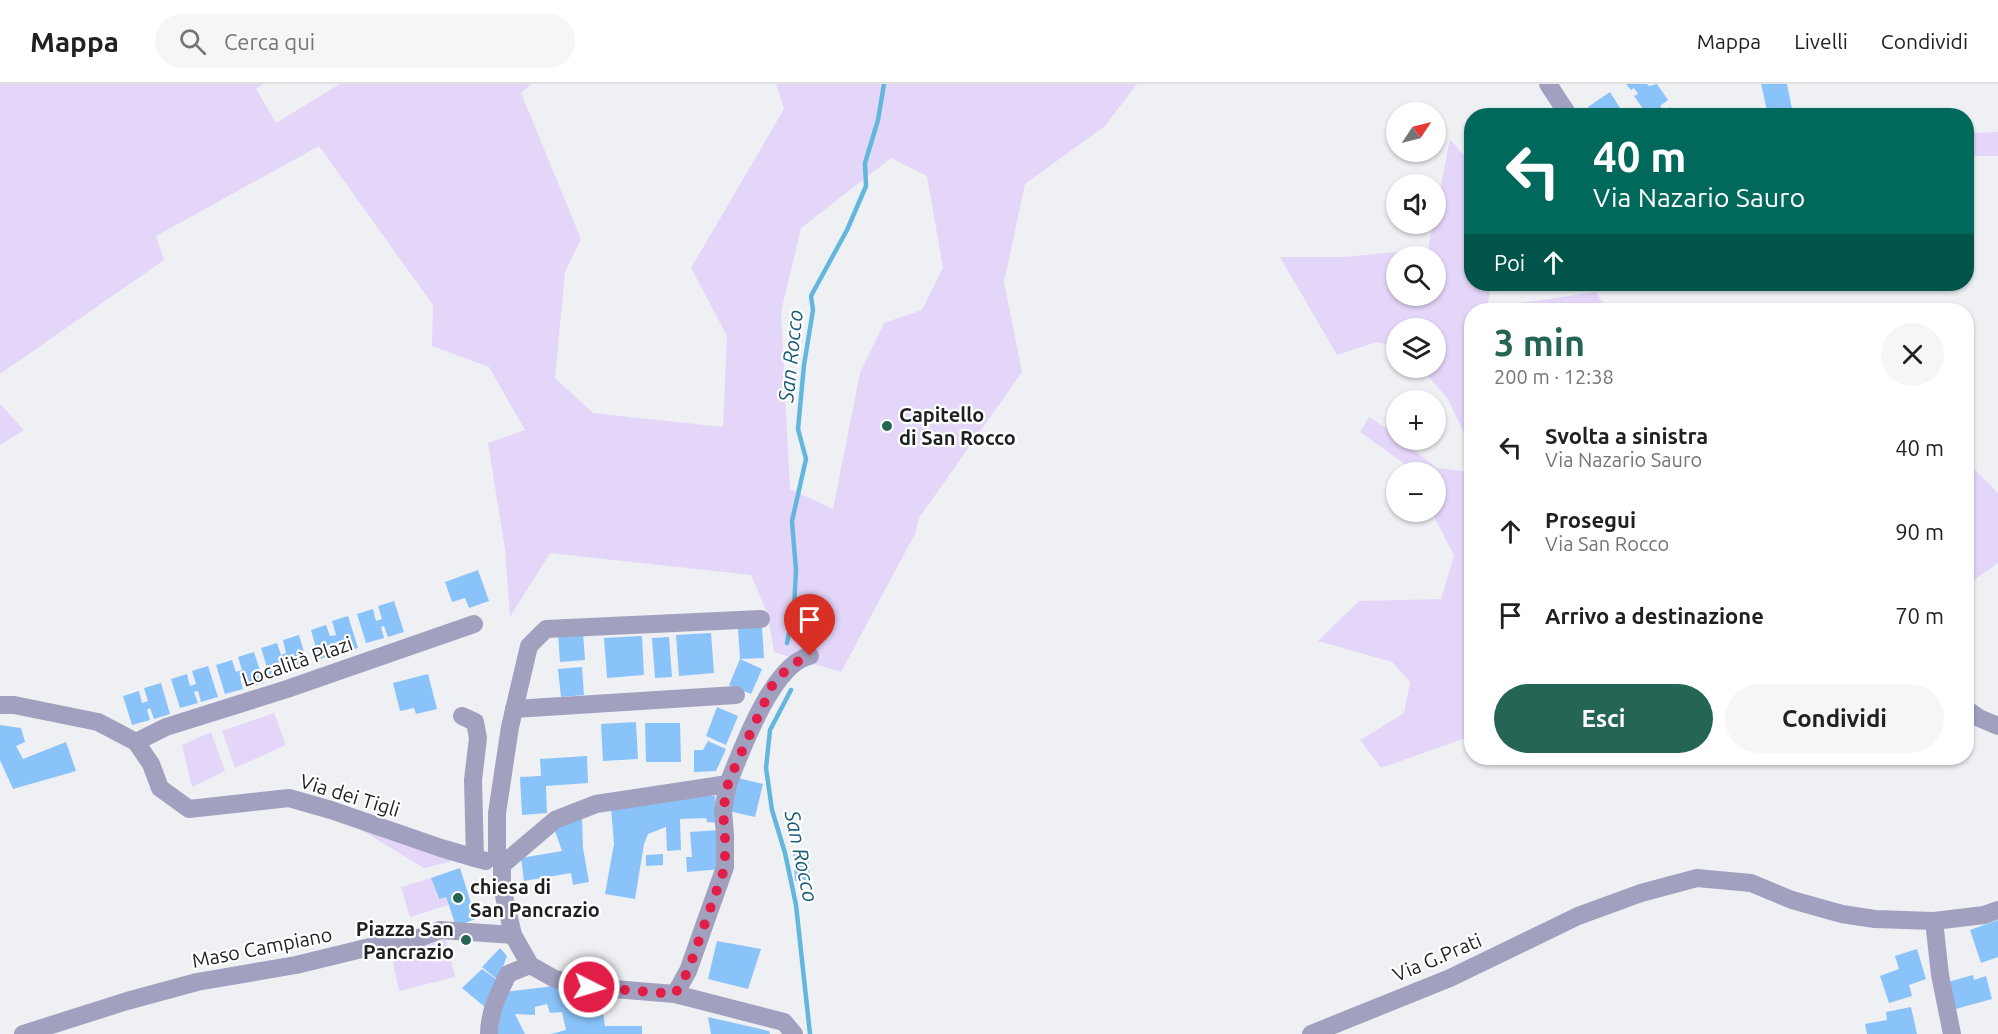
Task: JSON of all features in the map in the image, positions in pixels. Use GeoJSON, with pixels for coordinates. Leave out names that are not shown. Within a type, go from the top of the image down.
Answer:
{"type":"FeatureCollection","features":[{"type":"Feature","properties":{"kind":"street"},"geometry":{"type":"LineString","coordinates":[[1548,84],[1564,108]]}},
{"type":"Feature","properties":{"kind":"street"},"geometry":{"type":"LineString","coordinates":[[761,619],[546,628],[529,646],[514,709],[497,813],[497,854],[502,865],[502,887],[513,935],[530,964],[555,979],[589,987],[675,994],[783,1022],[794,1034]]}},
{"type":"Feature","properties":{"kind":"street","name":"Località Plazi"},"geometry":{"type":"LineString","coordinates":[[136,742],[166,727],[287,690],[474,624]]}},
{"type":"Feature","properties":{"kind":"street"},"geometry":{"type":"LineString","coordinates":[[675,994],[688,971],[725,867],[723,811],[728,784],[751,728],[772,686],[786,670],[804,657],[810,656]]}},
{"type":"Feature","properties":{"kind":"street"},"geometry":{"type":"LineString","coordinates":[[514,709],[736,695]]}},
{"type":"Feature","properties":{"kind":"street"},"geometry":{"type":"LineString","coordinates":[[0,705],[14,705],[98,722],[136,742]]}},
{"type":"Feature","properties":{"kind":"street"},"geometry":{"type":"LineString","coordinates":[[1974,715],[1998,726]]}},
{"type":"Feature","properties":{"kind":"street"},"geometry":{"type":"LineString","coordinates":[[462,716],[475,722],[478,738],[473,780],[475,858]]}},
{"type":"Feature","properties":{"kind":"street","name":"Via dei Tigli"},"geometry":{"type":"LineString","coordinates":[[136,742],[151,764],[160,788],[189,809],[290,798],[441,848],[502,865]]}},
{"type":"Feature","properties":{"kind":"street"},"geometry":{"type":"LineString","coordinates":[[502,865],[555,820],[596,804],[728,784]]}},
{"type":"Feature","properties":{"kind":"street","name":"Via G.Prati"},"geometry":{"type":"LineString","coordinates":[[1311,1034],[1450,978],[1578,916],[1641,893],[1697,878],[1751,883],[1792,900],[1842,914],[1875,919],[1934,921],[1984,915],[1998,910]]}},
{"type":"Feature","properties":{"kind":"street"},"geometry":{"type":"LineString","coordinates":[[1934,921],[1940,975],[1952,1034]]}},
{"type":"Feature","properties":{"kind":"street","name":"Maso Campiano"},"geometry":{"type":"LineString","coordinates":[[23,1034],[127,1001],[197,982],[296,965],[418,938],[441,930],[513,935]]}},
{"type":"Feature","properties":{"kind":"street"},"geometry":{"type":"LineString","coordinates":[[489,1034],[489,1024],[496,999],[508,974],[530,964]]}},
{"type":"Feature","properties":{"kind":"shaded area"},"geometry":{"type":"Polygon","coordinates":[[[0,84],[263,84],[256,89],[276,123],[340,84],[531,84],[521,93],[581,239],[565,272],[555,378],[593,413],[723,427],[727,336],[691,268],[784,109],[776,84],[1137,84],[1105,126],[1025,184],[1004,282],[1022,372],[919,518],[916,532],[841,672],[774,652],[768,615],[751,575],[550,553],[510,617],[505,549],[488,443],[525,430],[489,367],[432,346],[433,305],[319,146],[156,236],[164,260],[0,374],[0,84]],[[891,158],[801,228],[781,312],[790,489],[833,509],[860,373],[884,323],[922,310],[943,268],[927,176],[891,158]]]}},
{"type":"Feature","properties":{"kind":"shaded area"},"geometry":{"type":"Polygon","coordinates":[[[1998,132],[1998,156],[1974,156],[1974,133],[1998,132]]]}},
{"type":"Feature","properties":{"kind":"shaded area"},"geometry":{"type":"Polygon","coordinates":[[[1450,139],[1464,156],[1464,291],[1490,291],[1488,303],[1464,303],[1464,434],[1446,397],[1446,390],[1440,390],[1430,378],[1446,378],[1446,318],[1386,318],[1386,344],[1376,342],[1337,355],[1280,257],[1344,257],[1386,253],[1386,306],[1446,306],[1446,246],[1429,246],[1431,234],[1446,234],[1446,174],[1443,174],[1450,139]]]}},
{"type":"Feature","properties":{"kind":"shaded area"},"geometry":{"type":"Polygon","coordinates":[[[1596,292],[1603,303],[1521,303],[1596,292]]]}},
{"type":"Feature","properties":{"kind":"shaded area"},"geometry":{"type":"Polygon","coordinates":[[[0,404],[24,430],[0,445],[0,404]]]}},
{"type":"Feature","properties":{"kind":"shaded area"},"geometry":{"type":"Polygon","coordinates":[[[1369,417],[1386,428],[1386,450],[1414,450],[1429,462],[1402,462],[1360,432],[1369,417]]]}},
{"type":"Feature","properties":{"kind":"shaded area"},"geometry":{"type":"Polygon","coordinates":[[[1446,469],[1464,471],[1464,738],[1381,768],[1360,740],[1404,713],[1410,682],[1392,662],[1318,641],[1359,601],[1441,599],[1454,556],[1437,522],[1446,522],[1446,469]]]}},
{"type":"Feature","properties":{"kind":"shaded area"},"geometry":{"type":"Polygon","coordinates":[[[1974,469],[1998,493],[1998,563],[1974,580],[1974,469]]]}},
{"type":"Feature","properties":{"kind":"shaded area"},"geometry":{"type":"Polygon","coordinates":[[[274,713],[286,745],[235,768],[222,731],[274,713]]]}},
{"type":"Feature","properties":{"kind":"shaded area"},"geometry":{"type":"Polygon","coordinates":[[[211,732],[225,771],[192,787],[182,745],[211,732]]]}},
{"type":"Feature","properties":{"kind":"shaded area"},"geometry":{"type":"Polygon","coordinates":[[[348,822],[461,859],[424,868],[348,822]]]}},
{"type":"Feature","properties":{"kind":"shaded area"},"geometry":{"type":"Polygon","coordinates":[[[431,878],[438,899],[446,897],[448,905],[410,917],[401,887],[431,878]]]}},
{"type":"Feature","properties":{"kind":"shaded area"},"geometry":{"type":"Polygon","coordinates":[[[445,935],[455,977],[399,991],[390,948],[445,935]]]}},
{"type":"Feature","properties":{"kind":"building"},"geometry":{"type":"Polygon","coordinates":[[[1626,84],[1647,84],[1649,86],[1657,84],[1668,100],[1660,106],[1662,108],[1642,108],[1634,96],[1638,94],[1634,88],[1631,90],[1626,84]]]}},
{"type":"Feature","properties":{"kind":"building"},"geometry":{"type":"Polygon","coordinates":[[[1761,84],[1787,84],[1792,108],[1766,108],[1761,84]]]}},
{"type":"Feature","properties":{"kind":"building"},"geometry":{"type":"Polygon","coordinates":[[[1610,92],[1620,108],[1589,108],[1610,92]]]}},
{"type":"Feature","properties":{"kind":"building"},"geometry":{"type":"Polygon","coordinates":[[[478,570],[489,601],[469,608],[465,598],[452,602],[445,582],[478,570]]]}},
{"type":"Feature","properties":{"kind":"building"},"geometry":{"type":"Polygon","coordinates":[[[394,601],[404,632],[388,637],[384,626],[381,627],[384,638],[366,643],[357,614],[373,609],[376,621],[382,619],[378,606],[394,601]]]}},
{"type":"Feature","properties":{"kind":"building"},"geometry":{"type":"Polygon","coordinates":[[[348,616],[358,648],[341,653],[338,642],[334,643],[337,654],[319,659],[311,630],[326,625],[330,636],[336,635],[332,621],[348,616]]]}},
{"type":"Feature","properties":{"kind":"building"},"geometry":{"type":"Polygon","coordinates":[[[762,627],[764,658],[740,659],[738,628],[762,627]]]}},
{"type":"Feature","properties":{"kind":"building"},"geometry":{"type":"Polygon","coordinates":[[[583,632],[585,660],[560,662],[558,634],[583,632]]]}},
{"type":"Feature","properties":{"kind":"building"},"geometry":{"type":"Polygon","coordinates":[[[711,633],[714,673],[679,676],[676,635],[711,633]]]}},
{"type":"Feature","properties":{"kind":"building"},"geometry":{"type":"Polygon","coordinates":[[[299,635],[308,666],[292,671],[288,660],[285,661],[288,672],[270,677],[261,648],[277,643],[281,655],[286,653],[283,640],[299,635]]]}},
{"type":"Feature","properties":{"kind":"building"},"geometry":{"type":"Polygon","coordinates":[[[642,636],[644,675],[607,678],[604,638],[642,636]]]}},
{"type":"Feature","properties":{"kind":"building"},"geometry":{"type":"Polygon","coordinates":[[[669,637],[672,677],[655,678],[652,638],[669,637]]]}},
{"type":"Feature","properties":{"kind":"building"},"geometry":{"type":"Polygon","coordinates":[[[254,652],[264,683],[247,688],[243,677],[240,678],[243,689],[225,694],[216,665],[232,660],[236,672],[242,670],[238,657],[254,652]]]}},
{"type":"Feature","properties":{"kind":"building"},"geometry":{"type":"Polygon","coordinates":[[[740,659],[762,669],[751,694],[729,685],[740,659]]]}},
{"type":"Feature","properties":{"kind":"building"},"geometry":{"type":"Polygon","coordinates":[[[208,666],[218,697],[201,702],[198,691],[194,692],[198,703],[180,708],[171,679],[187,674],[190,686],[196,684],[192,671],[208,666]]]}},
{"type":"Feature","properties":{"kind":"building"},"geometry":{"type":"Polygon","coordinates":[[[582,667],[584,695],[561,697],[558,669],[582,667]]]}},
{"type":"Feature","properties":{"kind":"building"},"geometry":{"type":"Polygon","coordinates":[[[428,674],[437,709],[416,714],[414,708],[400,711],[393,683],[428,674]]]}},
{"type":"Feature","properties":{"kind":"building"},"geometry":{"type":"Polygon","coordinates":[[[161,683],[170,714],[154,719],[150,708],[147,710],[150,720],[132,725],[123,696],[139,691],[142,703],[148,701],[144,688],[161,683]]]}},
{"type":"Feature","properties":{"kind":"building"},"geometry":{"type":"Polygon","coordinates":[[[717,707],[738,716],[726,745],[706,736],[717,707]]]}},
{"type":"Feature","properties":{"kind":"building"},"geometry":{"type":"Polygon","coordinates":[[[636,722],[638,759],[603,761],[601,724],[636,722]]]}},
{"type":"Feature","properties":{"kind":"building"},"geometry":{"type":"Polygon","coordinates":[[[645,723],[680,723],[681,762],[646,762],[645,723]]]}},
{"type":"Feature","properties":{"kind":"building"},"geometry":{"type":"Polygon","coordinates":[[[0,725],[21,728],[25,742],[16,746],[23,759],[66,742],[76,771],[13,789],[0,760],[0,725]]]}},
{"type":"Feature","properties":{"kind":"building"},"geometry":{"type":"Polygon","coordinates":[[[708,741],[726,749],[716,771],[694,772],[694,750],[703,750],[708,741]]]}},
{"type":"Feature","properties":{"kind":"building"},"geometry":{"type":"Polygon","coordinates":[[[587,756],[588,783],[546,786],[547,813],[522,815],[520,777],[541,776],[540,759],[587,756]]]}},
{"type":"Feature","properties":{"kind":"building"},"geometry":{"type":"Polygon","coordinates":[[[738,778],[763,784],[755,817],[729,811],[738,778]]]}},
{"type":"Feature","properties":{"kind":"building"},"geometry":{"type":"Polygon","coordinates":[[[669,795],[715,796],[718,823],[707,822],[706,818],[680,819],[681,850],[667,851],[666,827],[648,834],[644,844],[635,899],[605,894],[614,844],[611,808],[669,795]]]}},
{"type":"Feature","properties":{"kind":"building"},"geometry":{"type":"Polygon","coordinates":[[[582,819],[583,848],[589,882],[573,885],[571,873],[524,881],[521,858],[562,851],[554,828],[582,819]]]}},
{"type":"Feature","properties":{"kind":"building"},"geometry":{"type":"Polygon","coordinates":[[[719,830],[723,869],[687,872],[686,857],[692,857],[690,832],[719,830]]]}},
{"type":"Feature","properties":{"kind":"building"},"geometry":{"type":"Polygon","coordinates":[[[808,850],[810,880],[795,881],[793,851],[808,850]]]}},
{"type":"Feature","properties":{"kind":"building"},"geometry":{"type":"Polygon","coordinates":[[[663,854],[663,865],[646,866],[646,855],[663,854]]]}},
{"type":"Feature","properties":{"kind":"building","name":"chiesa di San Pancrazio"},"geometry":{"type":"Polygon","coordinates":[[[460,868],[476,919],[456,926],[446,897],[439,899],[431,878],[460,868]]]}},
{"type":"Feature","properties":{"kind":"building"},"geometry":{"type":"Polygon","coordinates":[[[1998,920],[1998,957],[1981,963],[1970,930],[1998,920]]]}},
{"type":"Feature","properties":{"kind":"building"},"geometry":{"type":"Polygon","coordinates":[[[717,941],[761,949],[748,989],[708,979],[717,941]]]}},
{"type":"Feature","properties":{"kind":"building"},"geometry":{"type":"Polygon","coordinates":[[[500,948],[507,956],[498,980],[482,967],[500,948]]]}},
{"type":"Feature","properties":{"kind":"building"},"geometry":{"type":"Polygon","coordinates":[[[1917,949],[1926,979],[1909,985],[1912,996],[1889,1003],[1880,976],[1899,969],[1895,956],[1917,949]]]}},
{"type":"Feature","properties":{"kind":"building"},"geometry":{"type":"Polygon","coordinates":[[[482,969],[500,982],[486,1008],[462,988],[482,969]]]}},
{"type":"Feature","properties":{"kind":"building"},"geometry":{"type":"Polygon","coordinates":[[[1973,975],[1974,980],[1986,976],[1992,999],[1952,1010],[1944,983],[1973,975]]]}},
{"type":"Feature","properties":{"kind":"building"},"geometry":{"type":"Polygon","coordinates":[[[563,985],[600,990],[605,1026],[642,1026],[642,1034],[551,1034],[566,1030],[562,1012],[550,1013],[547,1004],[535,1007],[535,1015],[515,1014],[525,1034],[497,1034],[504,992],[563,985]]]}},
{"type":"Feature","properties":{"kind":"building"},"geometry":{"type":"Polygon","coordinates":[[[1911,1007],[1917,1034],[1867,1034],[1865,1024],[1887,1020],[1886,1012],[1911,1007]]]}},
{"type":"Feature","properties":{"kind":"building"},"geometry":{"type":"Polygon","coordinates":[[[708,1017],[769,1031],[770,1034],[711,1034],[708,1017]]]}},
{"type":"Feature","properties":{"kind":"waterway","name":"San Rocco"},"geometry":{"type":"LineString","coordinates":[[787,643],[794,609],[796,570],[792,521],[806,459],[798,429],[804,365],[813,310],[811,296],[847,230],[866,186],[865,163],[878,120],[884,84]]}},
{"type":"Feature","properties":{"kind":"waterway","name":"San Rocco"},"geometry":{"type":"LineString","coordinates":[[791,690],[770,730],[766,768],[772,810],[785,853],[796,905],[810,1034]]}},
{"type":"Feature","properties":{"kind":"place","name":"Capitello di San Rocco"},"geometry":{"type":"Point","coordinates":[887,426]}},
{"type":"Feature","properties":{"kind":"place","name":"chiesa di San Pancrazio"},"geometry":{"type":"Point","coordinates":[458,898]}},
{"type":"Feature","properties":{"kind":"place","name":"Piazza San Pancrazio"},"geometry":{"type":"Point","coordinates":[466,940]}},
{"type":"Feature","properties":{"kind":"route"},"geometry":{"type":"LineString","coordinates":[[589,987],[675,994],[688,971],[725,867],[723,811],[728,784],[751,728],[772,686],[786,670],[804,657],[810,656]]}}]}
